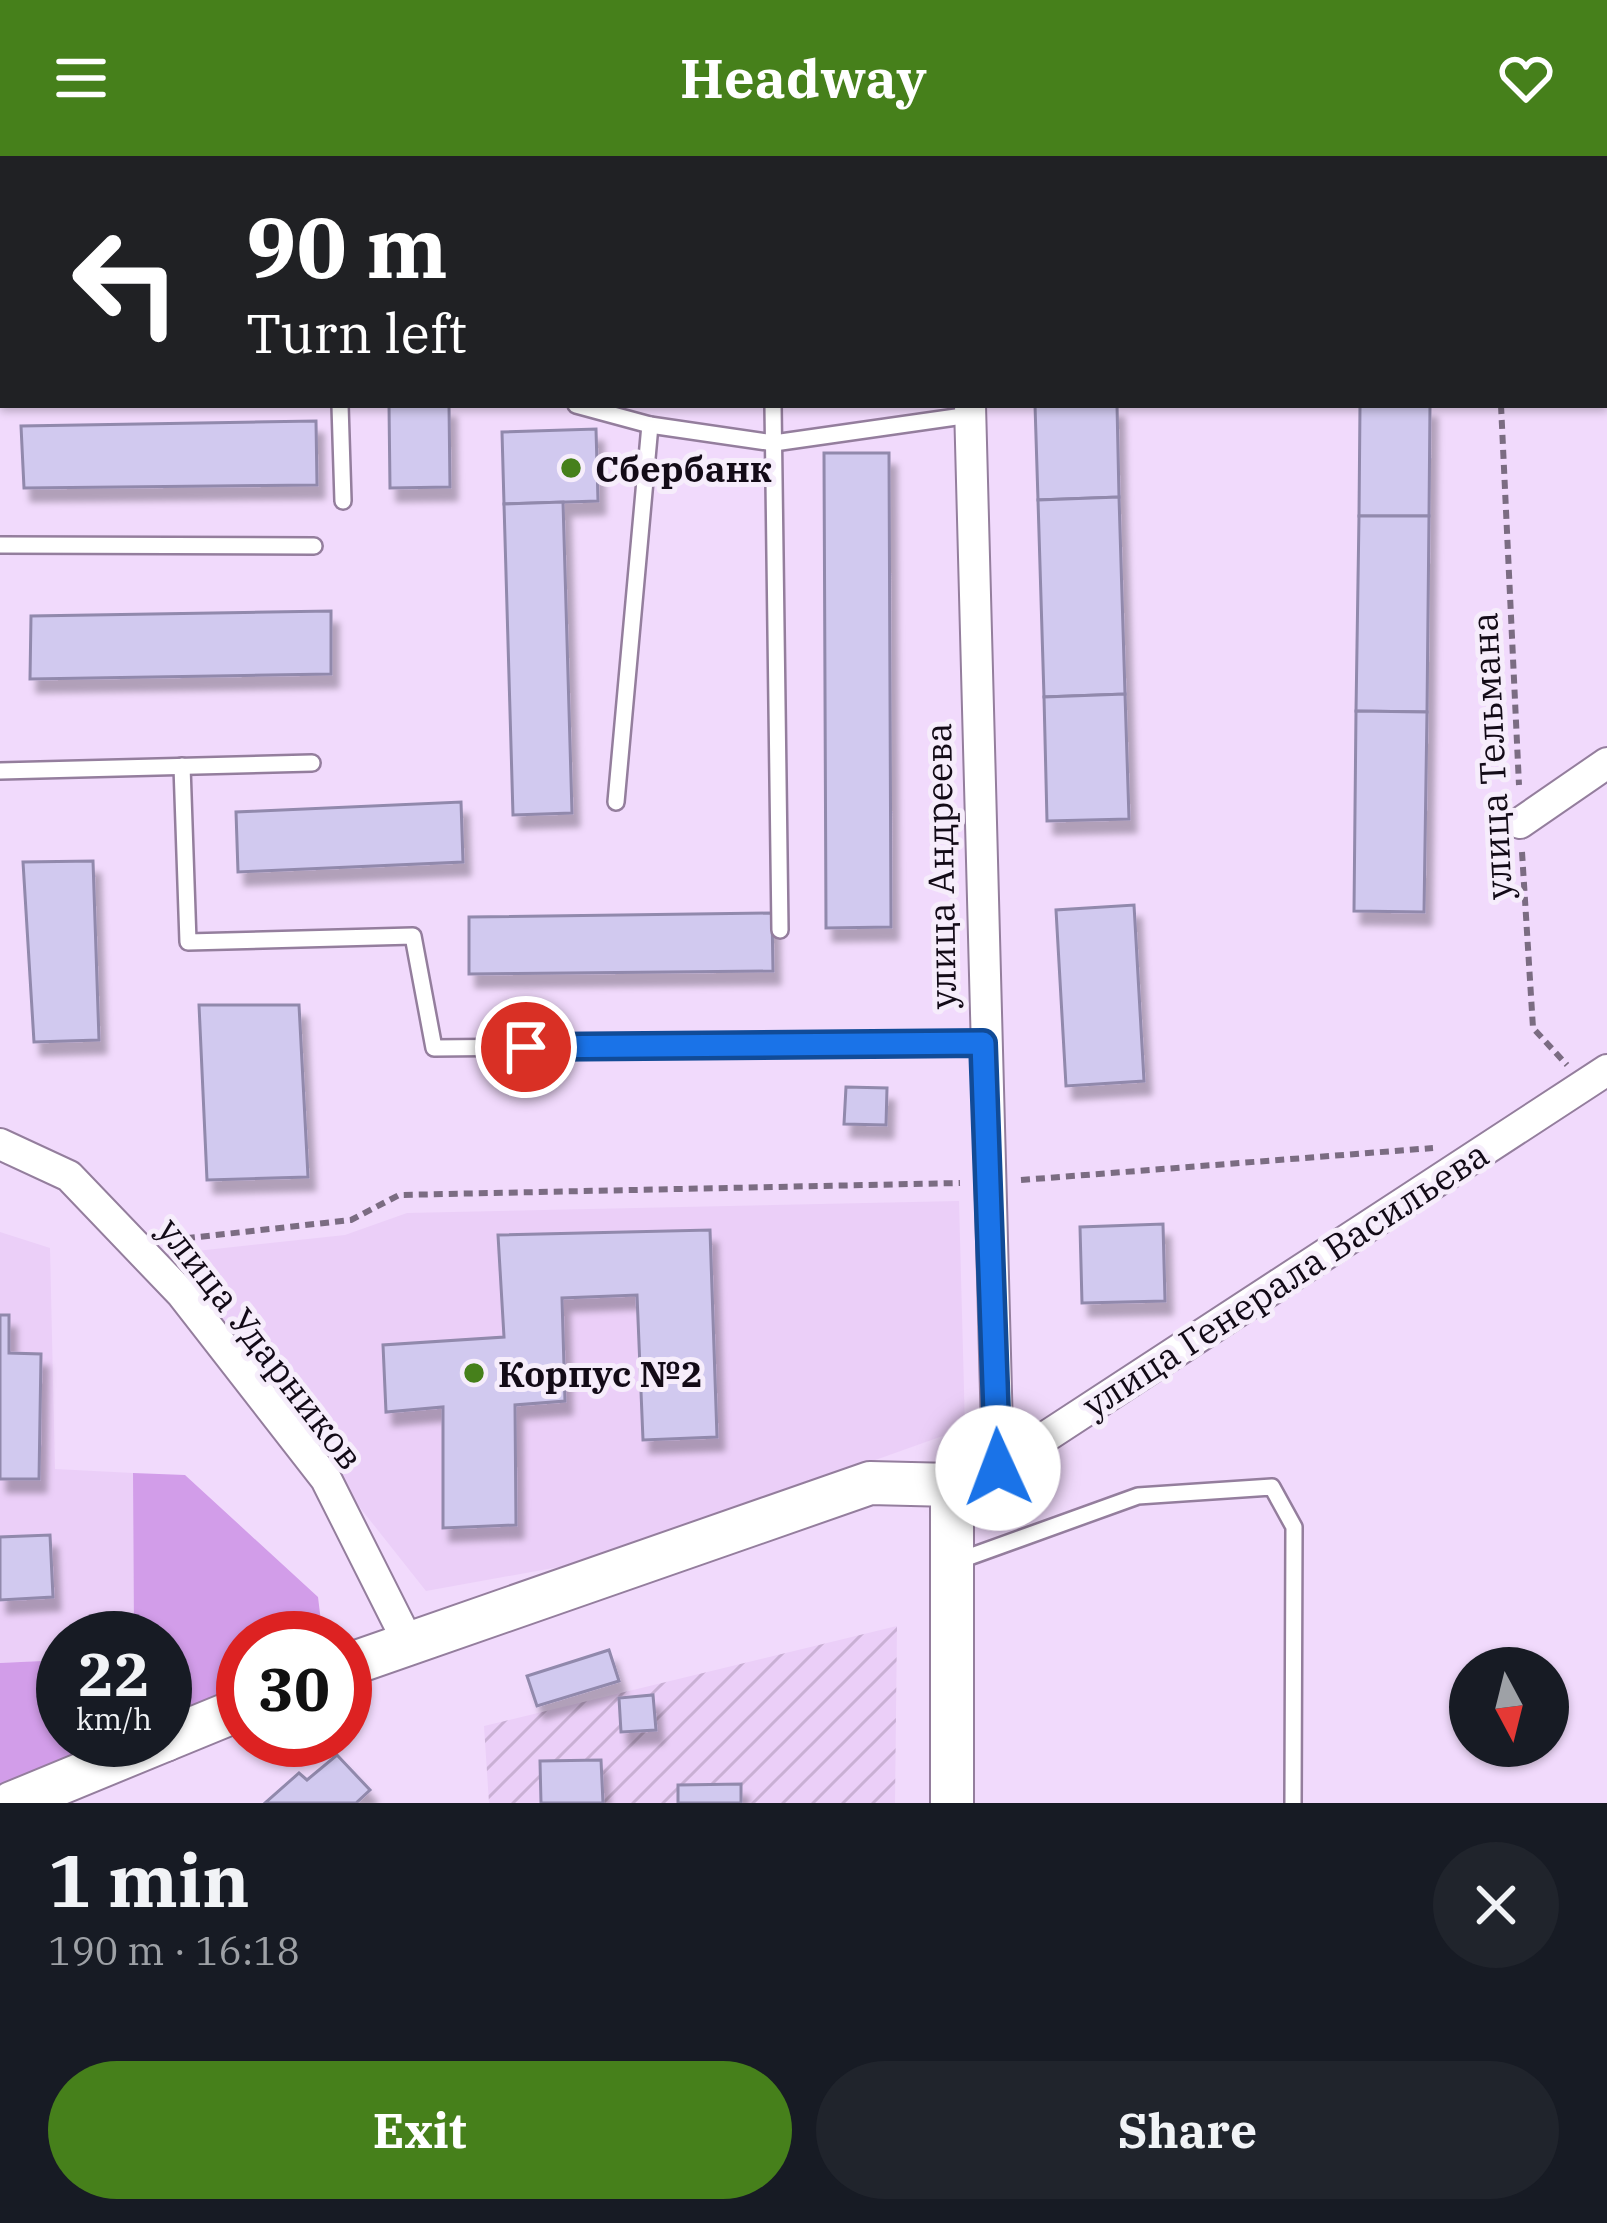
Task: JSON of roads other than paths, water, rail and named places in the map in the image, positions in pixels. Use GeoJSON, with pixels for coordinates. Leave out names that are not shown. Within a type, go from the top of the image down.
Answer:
{"type":"FeatureCollection","features":[{"type":"Feature","properties":{"kind":"main road","name":"улица Генерала Васильева"},"geometry":{"type":"LineString","coordinates":[[372,1655],[870,1484],[952,1485],[998,1468]]}},
{"type":"Feature","properties":{"kind":"main road"},"geometry":{"type":"LineString","coordinates":[[952,1485],[952,1803]]}},
{"type":"Feature","properties":{"kind":"main road"},"geometry":{"type":"LineString","coordinates":[[12,1803],[99,1767]]}},
{"type":"Feature","properties":{"kind":"street","name":"улица Андреева"},"geometry":{"type":"LineString","coordinates":[[970,410],[983,1043],[998,1468]]}},
{"type":"Feature","properties":{"kind":"street"},"geometry":{"type":"LineString","coordinates":[[1520,823],[1607,763]]}},
{"type":"Feature","properties":{"kind":"street","name":"улица Генерала Васильева"},"geometry":{"type":"LineString","coordinates":[[998,1468],[1596,1077]]}},
{"type":"Feature","properties":{"kind":"street","name":"улица Ударников"},"geometry":{"type":"LineString","coordinates":[[0,1144],[69,1176],[182,1294],[326,1479],[407,1640]]}},
{"type":"Feature","properties":{"kind":"lane"},"geometry":{"type":"LineString","coordinates":[[340,408],[343,501]]}},
{"type":"Feature","properties":{"kind":"lane"},"geometry":{"type":"LineString","coordinates":[[587,408],[650,425],[774,443],[970,410]]}},
{"type":"Feature","properties":{"kind":"lane"},"geometry":{"type":"LineString","coordinates":[[773,408],[780,930]]}},
{"type":"Feature","properties":{"kind":"lane"},"geometry":{"type":"LineString","coordinates":[[616,802],[650,425]]}},
{"type":"Feature","properties":{"kind":"lane"},"geometry":{"type":"LineString","coordinates":[[0,545],[314,546]]}},
{"type":"Feature","properties":{"kind":"lane"},"geometry":{"type":"LineString","coordinates":[[0,770],[312,763]]}},
{"type":"Feature","properties":{"kind":"lane"},"geometry":{"type":"LineString","coordinates":[[182,766],[188,942],[413,936],[434,1048],[983,1043]]}},
{"type":"Feature","properties":{"kind":"lane"},"geometry":{"type":"LineString","coordinates":[[952,1564],[1138,1496],[1273,1486],[1294,1527],[1293,1803]]}},
{"type":"Feature","properties":{"kind":"place","name":"Сбербанк"},"geometry":{"type":"Point","coordinates":[571,468]}},
{"type":"Feature","properties":{"kind":"place","name":"Корпус №2"},"geometry":{"type":"Point","coordinates":[474,1373]}}]}
